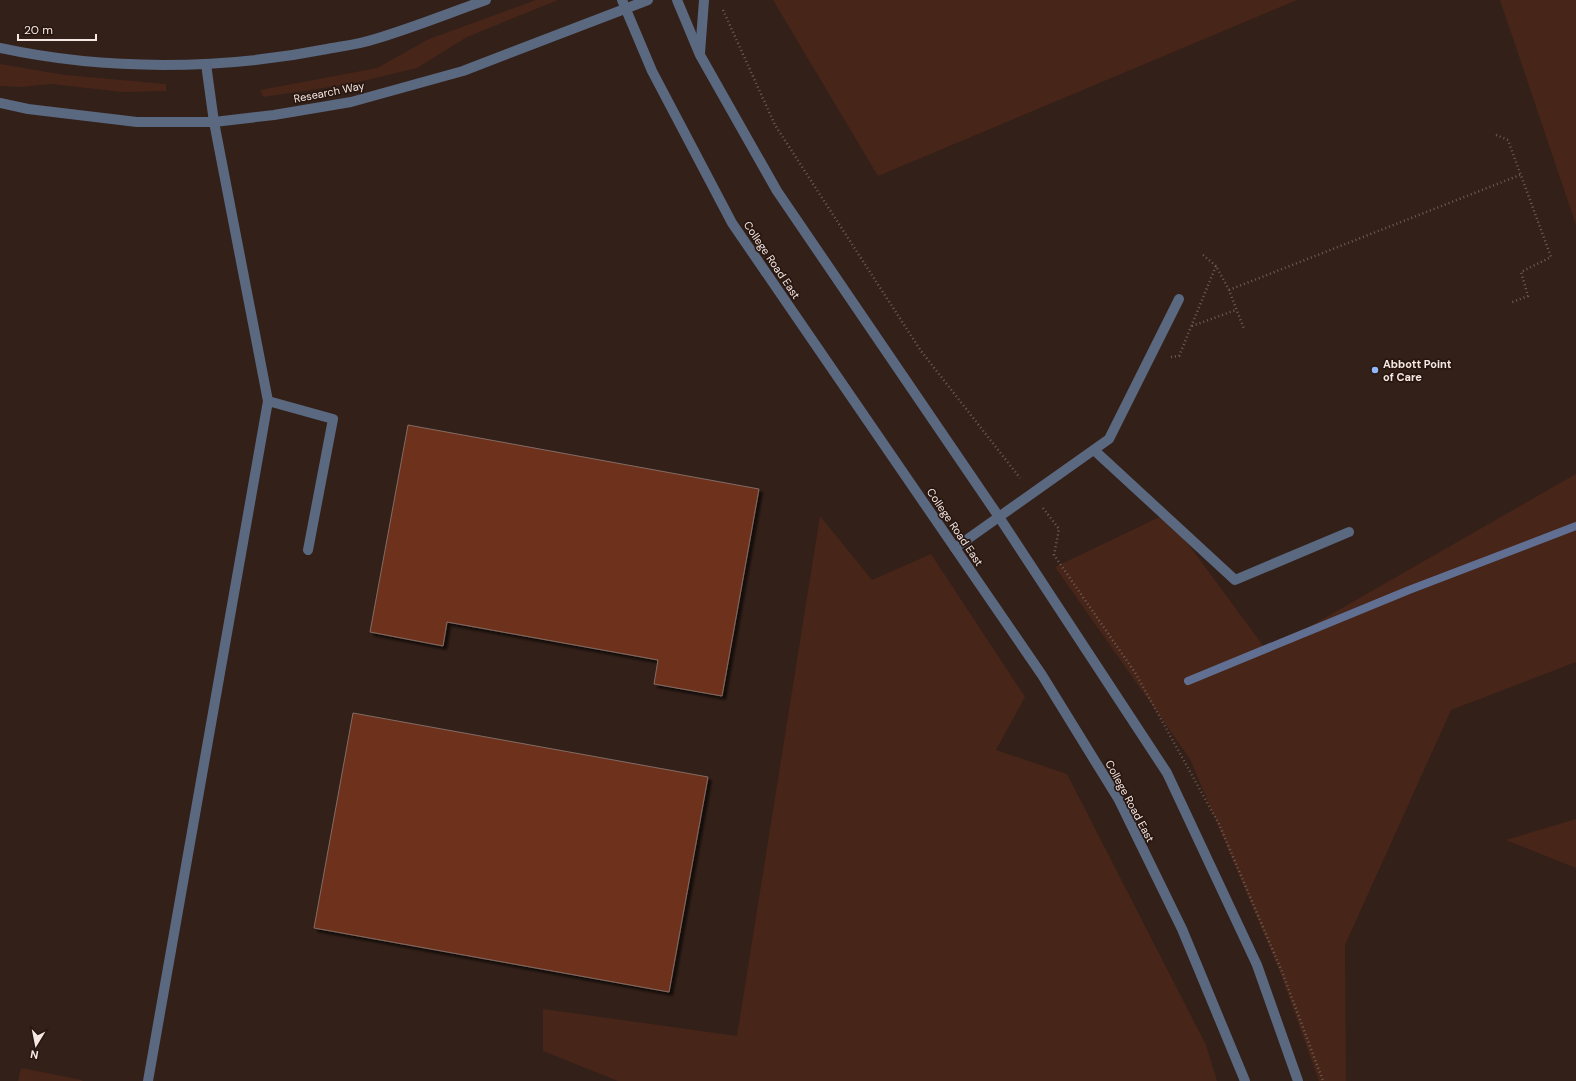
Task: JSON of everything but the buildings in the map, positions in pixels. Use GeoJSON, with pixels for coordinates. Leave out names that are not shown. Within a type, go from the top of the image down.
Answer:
{"type":"FeatureCollection","features":[{"type":"Feature","properties":{"kind":"street"},"geometry":{"type":"LineString","coordinates":[[0,48],[37,56],[127,64],[206,64],[287,57],[374,39],[486,0]]}},
{"type":"Feature","properties":{"kind":"street","name":"Research Way"},"geometry":{"type":"LineString","coordinates":[[0,103],[28,109],[137,122],[214,122],[274,115],[350,102],[463,71],[623,4],[648,0]]}},
{"type":"Feature","properties":{"kind":"street"},"geometry":{"type":"LineString","coordinates":[[676,0],[700,55],[777,191],[999,517],[1167,773],[1257,965],[1298,1081]]}},
{"type":"Feature","properties":{"kind":"street"},"geometry":{"type":"LineString","coordinates":[[700,55],[704,0]]}},
{"type":"Feature","properties":{"kind":"street","name":"College Road East"},"geometry":{"type":"LineString","coordinates":[[623,4],[652,71],[732,223],[1042,675],[1118,800],[1182,929],[1244,1081]]}},
{"type":"Feature","properties":{"kind":"street"},"geometry":{"type":"LineString","coordinates":[[148,1081],[268,401],[214,122],[206,64]]}},
{"type":"Feature","properties":{"kind":"street"},"geometry":{"type":"LineString","coordinates":[[955,548],[1109,439],[1179,299]]}},
{"type":"Feature","properties":{"kind":"street"},"geometry":{"type":"LineString","coordinates":[[268,401],[333,419],[308,550]]}},
{"type":"Feature","properties":{"kind":"street"},"geometry":{"type":"LineString","coordinates":[[1094,450],[1236,580],[1349,532]]}},
{"type":"Feature","properties":{"kind":"path"},"geometry":{"type":"LineString","coordinates":[[721,4],[775,125],[921,351],[1059,528],[1054,555],[1136,674],[1219,824],[1283,974],[1322,1081]]}},
{"type":"Feature","properties":{"kind":"path"},"geometry":{"type":"LineString","coordinates":[[1496,135],[1508,140],[1551,257],[1520,272],[1528,296],[1510,303]]}},
{"type":"Feature","properties":{"kind":"path"},"geometry":{"type":"LineString","coordinates":[[1229,290],[1520,175]]}},
{"type":"Feature","properties":{"kind":"path"},"geometry":{"type":"LineString","coordinates":[[1202,255],[1216,266],[1229,290],[1244,329]]}},
{"type":"Feature","properties":{"kind":"path"},"geometry":{"type":"LineString","coordinates":[[1148,360],[1179,356],[1216,266]]}},
{"type":"Feature","properties":{"kind":"path"},"geometry":{"type":"LineString","coordinates":[[1192,326],[1236,310]]}},
{"type":"Feature","properties":{"kind":"shaded area"},"geometry":{"type":"Polygon","coordinates":[[[536,0],[558,0],[467,37],[417,68],[350,84],[263,97],[260,90],[377,68],[429,39],[536,0]]]}},
{"type":"Feature","properties":{"kind":"shaded area"},"geometry":{"type":"Polygon","coordinates":[[[773,0],[1297,0],[878,176],[773,0]]]}},
{"type":"Feature","properties":{"kind":"shaded area"},"geometry":{"type":"Polygon","coordinates":[[[1500,0],[1576,0],[1576,225],[1500,0]]]}},
{"type":"Feature","properties":{"kind":"shaded area"},"geometry":{"type":"Polygon","coordinates":[[[0,64],[65,75],[166,84],[166,91],[123,92],[51,84],[20,87],[0,86],[0,64]]]}},
{"type":"Feature","properties":{"kind":"shaded area"},"geometry":{"type":"Polygon","coordinates":[[[1576,474],[1576,662],[1451,710],[1345,945],[1346,1081],[1319,1081],[1280,972],[1190,759],[1055,567],[1166,514],[1267,651],[1576,474]]]}},
{"type":"Feature","properties":{"kind":"shaded area"},"geometry":{"type":"Polygon","coordinates":[[[820,516],[872,580],[931,554],[1025,697],[996,750],[1067,774],[1206,1045],[1217,1081],[618,1081],[543,1051],[543,1009],[737,1036],[820,516]]]}},
{"type":"Feature","properties":{"kind":"shaded area"},"geometry":{"type":"Polygon","coordinates":[[[1576,819],[1576,868],[1506,840],[1576,819]]]}},
{"type":"Feature","properties":{"kind":"shaded area"},"geometry":{"type":"Polygon","coordinates":[[[21,1068],[82,1080],[82,1081],[18,1081],[21,1068]]]}},
{"type":"Feature","properties":{"kind":"waterway"},"geometry":{"type":"LineString","coordinates":[[1188,681],[1409,590],[1576,526]]}},
{"type":"Feature","properties":{"kind":"place","name":"Abbott Point of Care"},"geometry":{"type":"Point","coordinates":[1375,370]}}]}
